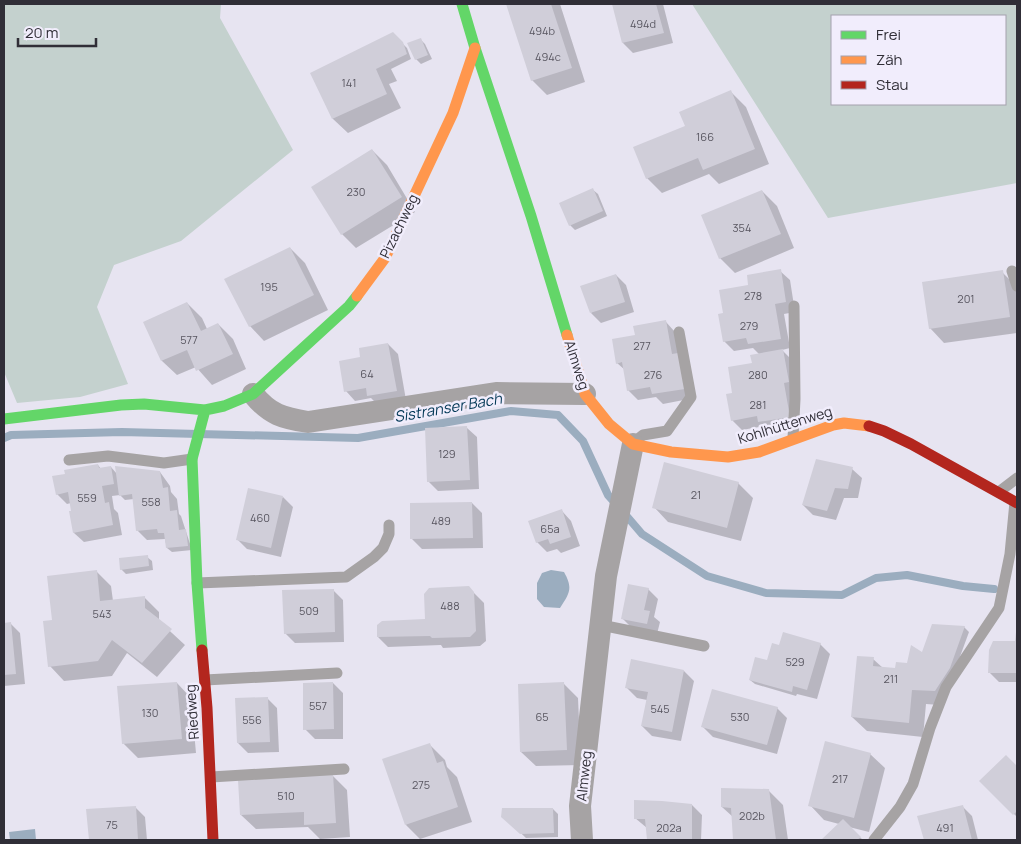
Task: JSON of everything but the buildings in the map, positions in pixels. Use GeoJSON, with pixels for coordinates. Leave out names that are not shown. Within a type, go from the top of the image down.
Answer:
{"type":"FeatureCollection","features":[{"type":"Feature","properties":{"kind":"street","name":"Almweg"},"geometry":{"type":"LineString","coordinates":[[462,4],[531,216],[585,394],[609,424],[633,444],[606,576],[580,806],[582,840]]}},
{"type":"Feature","properties":{"kind":"street","name":"Pizachweg"},"geometry":{"type":"LineString","coordinates":[[4,419],[121,405],[144,404],[205,410],[224,406],[253,394],[348,306],[385,258],[452,112],[475,48]]}},
{"type":"Feature","properties":{"kind":"street"},"geometry":{"type":"LineString","coordinates":[[253,394],[262,406],[283,418],[308,422],[496,392],[585,394]]}},
{"type":"Feature","properties":{"kind":"street","name":"Riedweg"},"geometry":{"type":"LineString","coordinates":[[205,410],[192,459],[197,583],[205,680],[213,840]]}},
{"type":"Feature","properties":{"kind":"street","name":"Kohlhüttenweg"},"geometry":{"type":"LineString","coordinates":[[633,444],[671,452],[728,457],[759,452],[817,430],[844,423],[870,426],[911,444],[1016,503]]}},
{"type":"Feature","properties":{"kind":"lane"},"geometry":{"type":"LineString","coordinates":[[1012,271],[1017,286]]}},
{"type":"Feature","properties":{"kind":"lane"},"geometry":{"type":"LineString","coordinates":[[792,440],[795,399],[794,306]]}},
{"type":"Feature","properties":{"kind":"lane"},"geometry":{"type":"LineString","coordinates":[[633,444],[643,435],[667,432],[691,397],[679,332]]}},
{"type":"Feature","properties":{"kind":"lane"},"geometry":{"type":"LineString","coordinates":[[69,460],[108,456],[164,463],[192,459]]}},
{"type":"Feature","properties":{"kind":"lane"},"geometry":{"type":"LineString","coordinates":[[998,492],[1017,478]]}},
{"type":"Feature","properties":{"kind":"lane"},"geometry":{"type":"LineString","coordinates":[[874,840],[900,807],[913,784],[930,728],[946,687],[999,608],[1010,554],[1016,503]]}},
{"type":"Feature","properties":{"kind":"lane"},"geometry":{"type":"LineString","coordinates":[[197,583],[346,577],[374,557],[383,548],[390,534],[389,525]]}},
{"type":"Feature","properties":{"kind":"lane"},"geometry":{"type":"LineString","coordinates":[[601,625],[704,646]]}},
{"type":"Feature","properties":{"kind":"lane"},"geometry":{"type":"LineString","coordinates":[[205,680],[337,673]]}},
{"type":"Feature","properties":{"kind":"lane"},"geometry":{"type":"LineString","coordinates":[[211,777],[344,770]]}},
{"type":"Feature","properties":{"kind":"shaded area"},"geometry":{"type":"Polygon","coordinates":[[[4,4],[221,4],[220,18],[293,150],[181,241],[114,265],[97,307],[128,384],[80,397],[17,403],[4,372],[4,4]]]}},
{"type":"Feature","properties":{"kind":"shaded area"},"geometry":{"type":"Polygon","coordinates":[[[692,4],[1017,4],[1017,183],[828,218],[692,4]]]}},
{"type":"Feature","properties":{"kind":"water"},"geometry":{"type":"Polygon","coordinates":[[[551,570],[564,572],[569,582],[568,594],[560,608],[544,607],[537,599],[537,583],[542,573],[551,570]]]}},
{"type":"Feature","properties":{"kind":"water"},"geometry":{"type":"Polygon","coordinates":[[[35,829],[36,840],[10,840],[9,832],[35,829]]]}},
{"type":"Feature","properties":{"kind":"waterway","name":"Sistranser Bach"},"geometry":{"type":"LineString","coordinates":[[4,438],[11,435],[122,432],[358,438],[511,411],[558,415],[583,441],[608,495],[616,504]]}},
{"type":"Feature","properties":{"kind":"waterway","name":"Sistranser Bach"},"geometry":{"type":"LineString","coordinates":[[624,513],[642,534],[707,576],[766,593],[842,595],[876,578],[907,575],[963,586],[994,589]]}},
{"type":"Feature","properties":{"kind":"traffic: fast"},"geometry":{"type":"LineString","coordinates":[[462,4],[531,216],[567,335]]}},
{"type":"Feature","properties":{"kind":"traffic: fast"},"geometry":{"type":"LineString","coordinates":[[4,419],[121,405],[144,404],[205,410],[224,406],[253,394],[349,306],[357,296]]}},
{"type":"Feature","properties":{"kind":"traffic: fast"},"geometry":{"type":"LineString","coordinates":[[202,650],[192,459],[205,410]]}},
{"type":"Feature","properties":{"kind":"traffic: slow"},"geometry":{"type":"LineString","coordinates":[[357,296],[385,258],[453,113],[475,48]]}},
{"type":"Feature","properties":{"kind":"traffic: slow"},"geometry":{"type":"LineString","coordinates":[[567,335],[585,394],[609,424],[633,444],[671,452],[728,457],[759,452],[833,425],[844,423],[869,426]]}},
{"type":"Feature","properties":{"kind":"traffic: jam"},"geometry":{"type":"LineString","coordinates":[[869,426],[911,444],[1017,503]]}},
{"type":"Feature","properties":{"kind":"traffic: jam"},"geometry":{"type":"LineString","coordinates":[[202,650],[207,708],[213,840]]}}]}
